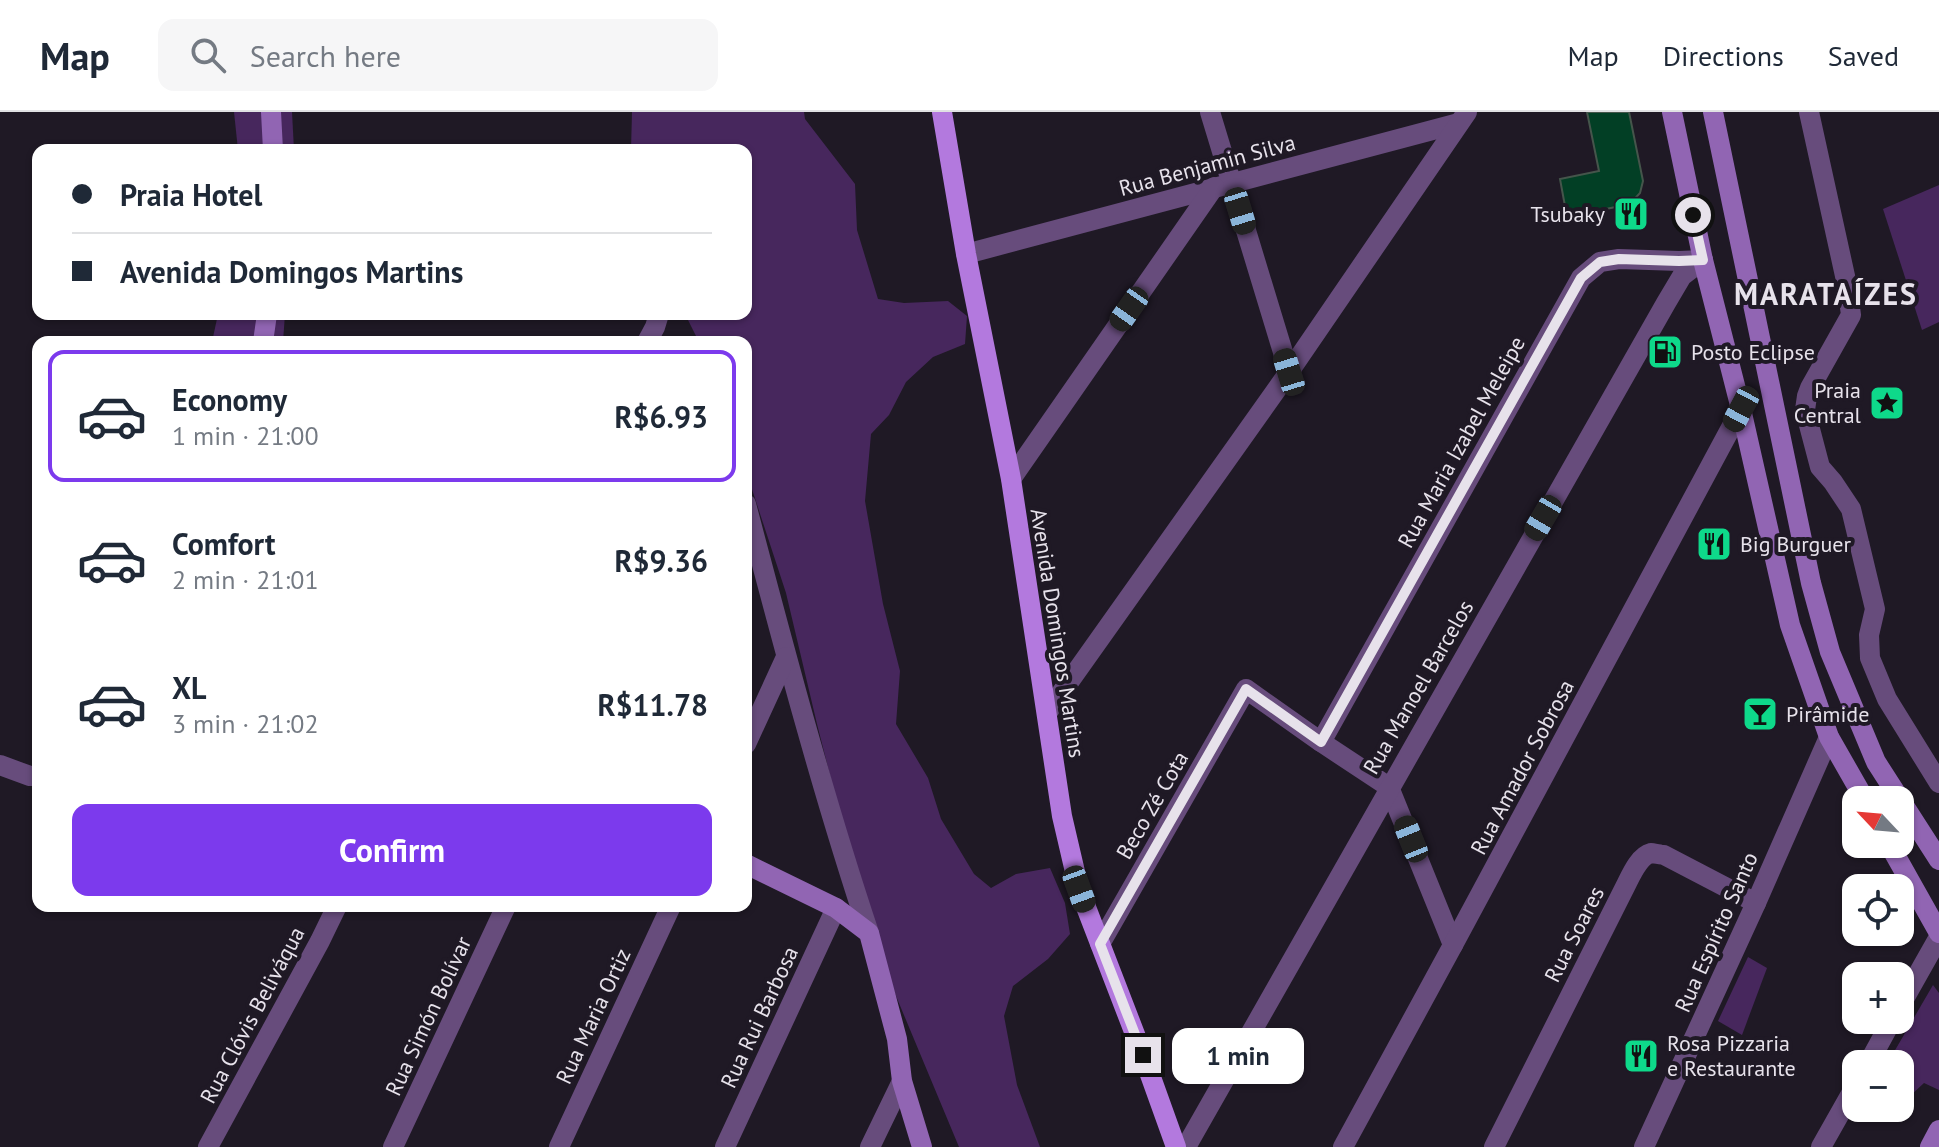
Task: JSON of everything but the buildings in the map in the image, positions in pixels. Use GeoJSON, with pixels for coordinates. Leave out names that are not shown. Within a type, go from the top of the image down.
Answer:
{"type":"FeatureCollection","features":[{"type":"Feature","properties":{"kind":"main road","name":"Avenida Domingos Martins"},"geometry":{"type":"LineString","coordinates":[[943,113],[966,254],[1011,479],[1062,816],[1079,889],[1176,1147]]}},
{"type":"Feature","properties":{"kind":"street"},"geometry":{"type":"LineString","coordinates":[[271,112],[273,144]]}},
{"type":"Feature","properties":{"kind":"street"},"geometry":{"type":"LineString","coordinates":[[1210,112],[1222,186],[1289,372]]}},
{"type":"Feature","properties":{"kind":"street"},"geometry":{"type":"LineString","coordinates":[[1672,112],[1703,260],[1741,409],[1790,625],[1829,737],[1857,786]]}},
{"type":"Feature","properties":{"kind":"street"},"geometry":{"type":"LineString","coordinates":[[1713,112],[1811,583],[1830,652],[1876,762],[1939,860]]}},
{"type":"Feature","properties":{"kind":"street"},"geometry":{"type":"LineString","coordinates":[[1809,112],[1851,315],[1810,388],[1805,410],[1820,467],[1851,509],[1875,609],[1869,635],[1870,658],[1887,699],[1939,783]]}},
{"type":"Feature","properties":{"kind":"street"},"geometry":{"type":"LineString","coordinates":[[1047,713],[1289,372],[1463,117]]}},
{"type":"Feature","properties":{"kind":"street","name":"Rua Benjamin Silva"},"geometry":{"type":"LineString","coordinates":[[966,254],[1222,186],[1463,117]]}},
{"type":"Feature","properties":{"kind":"street"},"geometry":{"type":"LineString","coordinates":[[1011,479],[1222,186]]}},
{"type":"Feature","properties":{"kind":"street","name":"Rua Maria Izabel Meleipe"},"geometry":{"type":"LineString","coordinates":[[1321,742],[1581,278],[1600,262],[1619,259],[1703,260]]}},
{"type":"Feature","properties":{"kind":"street","name":"Rua Manoel Barcelos"},"geometry":{"type":"LineString","coordinates":[[1186,1147],[1666,303],[1682,276],[1703,260]]}},
{"type":"Feature","properties":{"kind":"street","name":"Rua Amador Sobrosa"},"geometry":{"type":"LineString","coordinates":[[1343,1147],[1741,409]]}},
{"type":"Feature","properties":{"kind":"street"},"geometry":{"type":"LineString","coordinates":[[752,527],[786,657],[869,933],[897,1039],[902,1081],[922,1147]]}},
{"type":"Feature","properties":{"kind":"street"},"geometry":{"type":"LineString","coordinates":[[752,731],[786,657]]}},
{"type":"Feature","properties":{"kind":"street","name":"Beco Zé Cota"},"geometry":{"type":"LineString","coordinates":[[1100,944],[1246,689],[1321,742]]}},
{"type":"Feature","properties":{"kind":"street","name":"Rua Espírito Santo"},"geometry":{"type":"LineString","coordinates":[[1644,1147],[1829,737]]}},
{"type":"Feature","properties":{"kind":"street"},"geometry":{"type":"LineString","coordinates":[[1321,742],[1389,787],[1453,945]]}},
{"type":"Feature","properties":{"kind":"street"},"geometry":{"type":"LineString","coordinates":[[0,765],[32,776]]}},
{"type":"Feature","properties":{"kind":"street","name":"Rua Soares"},"geometry":{"type":"LineString","coordinates":[[1494,1147],[1640,861],[1651,853],[1664,855],[1756,903]]}},
{"type":"Feature","properties":{"kind":"street"},"geometry":{"type":"LineString","coordinates":[[1897,858],[1939,935],[1914,981]]}},
{"type":"Feature","properties":{"kind":"street"},"geometry":{"type":"LineString","coordinates":[[752,867],[836,908],[869,933]]}},
{"type":"Feature","properties":{"kind":"street","name":"Rua Rui Barbosa"},"geometry":{"type":"LineString","coordinates":[[725,1147],[836,908]]}},
{"type":"Feature","properties":{"kind":"street","name":"Rua Clóvis Beliváqua"},"geometry":{"type":"LineString","coordinates":[[208,1147],[334,912]]}},
{"type":"Feature","properties":{"kind":"street","name":"Rua Simón Bolívar"},"geometry":{"type":"LineString","coordinates":[[393,1147],[503,912]]}},
{"type":"Feature","properties":{"kind":"street","name":"Rua Maria Ortiz"},"geometry":{"type":"LineString","coordinates":[[559,1147],[668,912]]}},
{"type":"Feature","properties":{"kind":"street"},"geometry":{"type":"LineString","coordinates":[[870,1147],[902,1081]]}},
{"type":"Feature","properties":{"kind":"street"},"geometry":{"type":"LineString","coordinates":[[1821,1147],[1842,1110]]}},
{"type":"Feature","properties":{"kind":"street"},"geometry":{"type":"LineString","coordinates":[[1930,1147],[1939,1130]]}},
{"type":"Feature","properties":{"kind":"shaded area"},"geometry":{"type":"Polygon","coordinates":[[[234,112],[292,112],[294,144],[237,144],[234,112]]]}},
{"type":"Feature","properties":{"kind":"shaded area"},"geometry":{"type":"Polygon","coordinates":[[[632,112],[804,112],[805,119],[855,184],[857,230],[878,299],[904,303],[948,301],[967,316],[965,344],[933,357],[906,382],[889,415],[871,434],[865,501],[883,604],[900,671],[896,724],[928,778],[941,819],[974,874],[991,888],[1016,874],[1050,868],[1065,903],[1070,934],[1048,959],[1013,986],[1004,1016],[1017,1085],[1040,1147],[959,1147],[896,996],[861,897],[786,593],[752,489],[752,336],[696,336],[688,320],[752,320],[752,144],[631,144],[632,112]]]}},
{"type":"Feature","properties":{"kind":"shaded area"},"geometry":{"type":"Polygon","coordinates":[[[1939,185],[1939,322],[1922,330],[1883,209],[1939,185]]]}},
{"type":"Feature","properties":{"kind":"shaded area"},"geometry":{"type":"Polygon","coordinates":[[[217,320],[285,320],[283,336],[213,336],[217,320]]]}},
{"type":"Feature","properties":{"kind":"shaded area"},"geometry":{"type":"Polygon","coordinates":[[[1748,957],[1767,968],[1742,1035],[1718,1021],[1748,957]]]}},
{"type":"Feature","properties":{"kind":"shaded area"},"geometry":{"type":"Polygon","coordinates":[[[1933,985],[1939,993],[1939,1090],[1924,1083],[1914,1092],[1914,1050],[1895,1050],[1904,1034],[1914,1034],[1914,1018],[1933,985]]]}},
{"type":"Feature","properties":{"kind":"place","name":"Tsubaky"},"geometry":{"type":"Point","coordinates":[1631,214]}},
{"type":"Feature","properties":{"kind":"place","name":"Posto Eclipse"},"geometry":{"type":"Point","coordinates":[1665,352]}},
{"type":"Feature","properties":{"kind":"place","name":"Praia Central"},"geometry":{"type":"Point","coordinates":[1887,403]}},
{"type":"Feature","properties":{"kind":"place","name":"Big Burguer"},"geometry":{"type":"Point","coordinates":[1714,544]}},
{"type":"Feature","properties":{"kind":"place","name":"Pirâmide"},"geometry":{"type":"Point","coordinates":[1760,714]}},
{"type":"Feature","properties":{"kind":"place","name":"Rosa Pizzaria e Restaurante"},"geometry":{"type":"Point","coordinates":[1641,1056]}},
{"type":"Feature","properties":{"kind":"district","name":"MARATAÍZES"},"geometry":{"type":"Point","coordinates":[1826,295]}},
{"type":"Feature","properties":{"kind":"route"},"geometry":{"type":"LineString","coordinates":[[1143,1055],[1100,944],[1246,689],[1321,742],[1581,278],[1600,262],[1619,259],[1703,260],[1693,215]]}}]}
